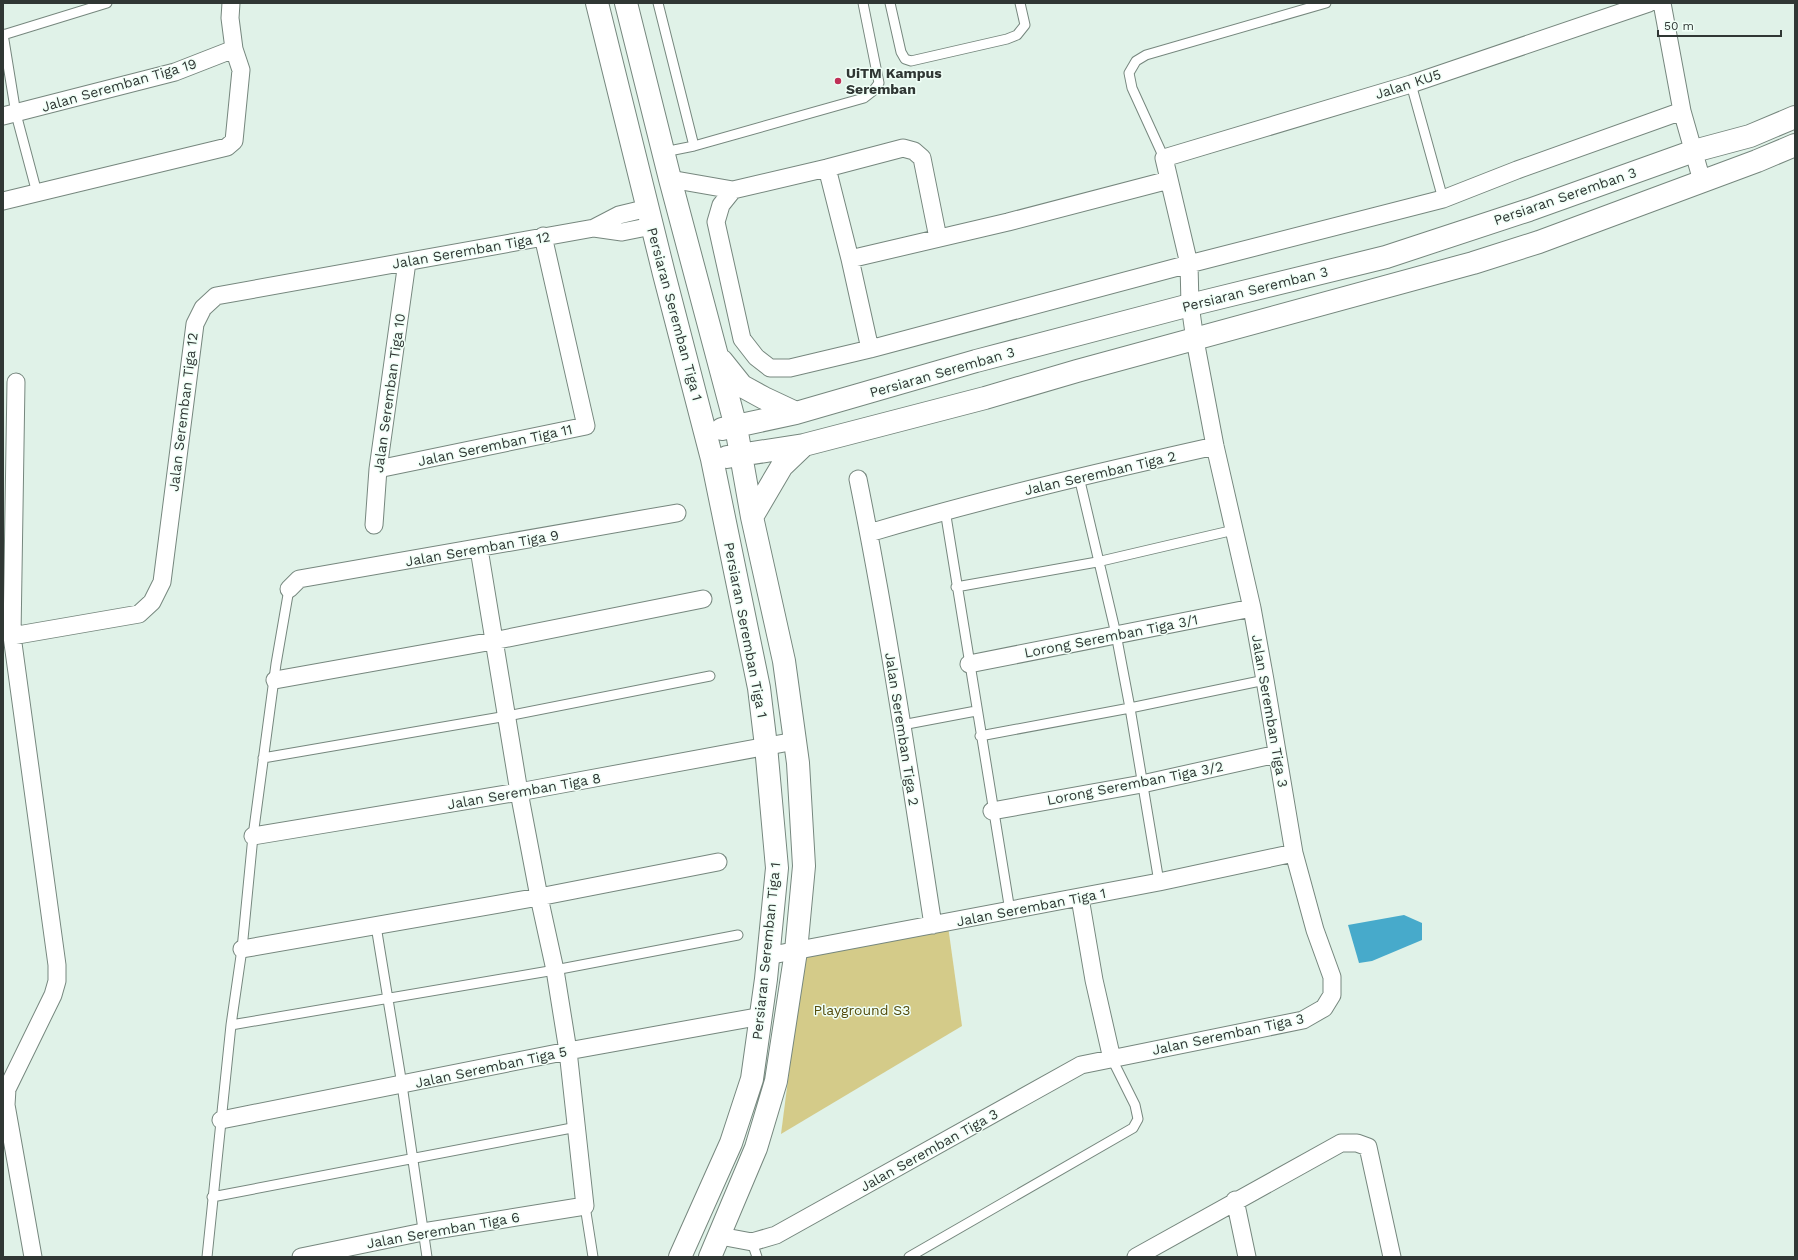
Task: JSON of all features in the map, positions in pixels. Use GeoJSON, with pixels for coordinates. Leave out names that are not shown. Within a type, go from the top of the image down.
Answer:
{"type":"FeatureCollection","features":[{"type":"Feature","properties":{"kind":"main road","name":"Persiaran Seremban Tiga 1"},"geometry":{"type":"LineString","coordinates":[[597,3],[650,217],[707,432],[759,688],[777,868],[762,1016],[752,1079],[731,1143],[680,1257]]}},
{"type":"Feature","properties":{"kind":"main road","name":"Persiaran Seremban Tiga 1"},"geometry":{"type":"LineString","coordinates":[[626,3],[670,180],[736,426],[752,517],[784,661],[798,763],[804,866],[796,951],[776,1081],[756,1148],[710,1257]]}},
{"type":"Feature","properties":{"kind":"main road","name":"Persiaran Seremban 3"},"geometry":{"type":"LineString","coordinates":[[707,432],[796,413],[976,361],[1190,305],[1386,257],[1529,210],[1694,151],[1750,136],[1795,117]]}},
{"type":"Feature","properties":{"kind":"main road"},"geometry":{"type":"LineString","coordinates":[[712,459],[804,445],[985,398],[1076,371],[1196,340],[1473,263],[1539,242],[1702,182],[1795,145]]}},
{"type":"Feature","properties":{"kind":"main road"},"geometry":{"type":"LineString","coordinates":[[1529,210],[1539,242]]}},
{"type":"Feature","properties":{"kind":"main road"},"geometry":{"type":"LineString","coordinates":[[718,357],[742,386],[796,413]]}},
{"type":"Feature","properties":{"kind":"main road"},"geometry":{"type":"LineString","coordinates":[[752,517],[782,466],[804,445]]}},
{"type":"Feature","properties":{"kind":"street"},"geometry":{"type":"LineString","coordinates":[[3,202],[227,147],[234,141],[241,70],[234,49],[230,18],[231,3]]}},
{"type":"Feature","properties":{"kind":"street","name":"Jalan KU5"},"geometry":{"type":"LineString","coordinates":[[1164,158],[1411,84],[1649,3]]}},
{"type":"Feature","properties":{"kind":"street"},"geometry":{"type":"LineString","coordinates":[[1662,3],[1682,111],[1702,182]]}},
{"type":"Feature","properties":{"kind":"street","name":"Jalan Seremban Tiga 19"},"geometry":{"type":"LineString","coordinates":[[10,115],[175,72],[234,49]]}},
{"type":"Feature","properties":{"kind":"street"},"geometry":{"type":"LineString","coordinates":[[733,190],[721,205],[716,222],[742,339],[756,357],[770,368],[790,368],[870,350],[1188,264],[1443,199],[1517,170],[1682,111]]}},
{"type":"Feature","properties":{"kind":"street"},"geometry":{"type":"LineString","coordinates":[[670,180],[733,190],[903,148],[914,151],[922,158],[938,238]]}},
{"type":"Feature","properties":{"kind":"street","name":"Jalan Seremban Tiga 3"},"geometry":{"type":"LineString","coordinates":[[720,1236],[755,1250],[776,1235],[1081,1065],[1303,1020],[1324,1008],[1332,995],[1332,977],[1315,930],[1294,854],[1252,608],[1215,446],[1190,305],[1188,264],[1164,158]]}},
{"type":"Feature","properties":{"kind":"street"},"geometry":{"type":"LineString","coordinates":[[827,168],[850,259],[870,350]]}},
{"type":"Feature","properties":{"kind":"street"},"geometry":{"type":"LineString","coordinates":[[850,259],[1008,222],[1169,180]]}},
{"type":"Feature","properties":{"kind":"street","name":"Jalan Seremban Tiga 12"},"geometry":{"type":"LineString","coordinates":[[12,636],[139,614],[152,602],[162,582],[195,324],[203,308],[216,296],[543,236],[594,228],[622,232],[650,217]]}},
{"type":"Feature","properties":{"kind":"street","name":"Jalan Seremban Tiga 11"},"geometry":{"type":"LineString","coordinates":[[378,469],[586,426],[543,236]]}},
{"type":"Feature","properties":{"kind":"street","name":"Jalan Seremban Tiga 10"},"geometry":{"type":"LineString","coordinates":[[374,525],[378,469],[407,262]]}},
{"type":"Feature","properties":{"kind":"street"},"geometry":{"type":"LineString","coordinates":[[16,382],[12,636],[57,965],[57,981],[53,995],[7,1089],[6,1106],[33,1257]]}},
{"type":"Feature","properties":{"kind":"street","name":"Jalan Seremban Tiga 2"},"geometry":{"type":"LineString","coordinates":[[869,533],[945,510],[1079,477],[1215,446]]}},
{"type":"Feature","properties":{"kind":"street","name":"Jalan Seremban Tiga 2"},"geometry":{"type":"LineString","coordinates":[[858,479],[869,533],[902,725],[933,925]]}},
{"type":"Feature","properties":{"kind":"street","name":"Jalan Seremban Tiga 9"},"geometry":{"type":"LineString","coordinates":[[289,589],[299,579],[479,549],[677,513]]}},
{"type":"Feature","properties":{"kind":"street"},"geometry":{"type":"LineString","coordinates":[[479,549],[519,792],[539,897],[555,970],[568,1051],[585,1206]]}},
{"type":"Feature","properties":{"kind":"street"},"geometry":{"type":"LineString","coordinates":[[275,680],[493,641],[703,599]]}},
{"type":"Feature","properties":{"kind":"street","name":"Lorong Seremban Tiga 3/1"},"geometry":{"type":"LineString","coordinates":[[969,664],[1252,608]]}},
{"type":"Feature","properties":{"kind":"street","name":"Jalan Seremban Tiga 8"},"geometry":{"type":"LineString","coordinates":[[253,836],[519,792],[795,741]]}},
{"type":"Feature","properties":{"kind":"street","name":"Lorong Seremban Tiga 3/2"},"geometry":{"type":"LineString","coordinates":[[992,811],[1142,784],[1277,754]]}},
{"type":"Feature","properties":{"kind":"street","name":"Jalan Seremban Tiga 1"},"geometry":{"type":"LineString","coordinates":[[767,956],[1080,898],[1294,854]]}},
{"type":"Feature","properties":{"kind":"street"},"geometry":{"type":"LineString","coordinates":[[242,949],[539,897],[718,862]]}},
{"type":"Feature","properties":{"kind":"street"},"geometry":{"type":"LineString","coordinates":[[1080,898],[1094,980],[1112,1058]]}},
{"type":"Feature","properties":{"kind":"street","name":"Jalan Seremban Tiga 5"},"geometry":{"type":"LineString","coordinates":[[221,1120],[568,1051],[762,1016]]}},
{"type":"Feature","properties":{"kind":"street"},"geometry":{"type":"LineString","coordinates":[[1136,1257],[1235,1200],[1341,1143],[1357,1143],[1368,1147],[1392,1257]]}},
{"type":"Feature","properties":{"kind":"street"},"geometry":{"type":"LineString","coordinates":[[1235,1200],[1247,1257]]}},
{"type":"Feature","properties":{"kind":"street","name":"Jalan Seremban Tiga 6"},"geometry":{"type":"LineString","coordinates":[[301,1257],[422,1232],[585,1206]]}},
{"type":"Feature","properties":{"kind":"lane"},"geometry":{"type":"LineString","coordinates":[[37,193],[10,115],[3,34],[107,3]]}},
{"type":"Feature","properties":{"kind":"lane"},"geometry":{"type":"LineString","coordinates":[[658,3],[694,146]]}},
{"type":"Feature","properties":{"kind":"lane"},"geometry":{"type":"LineString","coordinates":[[664,152],[694,146],[864,98],[873,91],[879,83],[863,3]]}},
{"type":"Feature","properties":{"kind":"lane"},"geometry":{"type":"LineString","coordinates":[[890,3],[901,52],[905,59],[911,61],[1007,39],[1017,35],[1025,25],[1020,3]]}},
{"type":"Feature","properties":{"kind":"lane"},"geometry":{"type":"LineString","coordinates":[[1164,158],[1132,88],[1129,73],[1136,61],[1146,55],[1326,3]]}},
{"type":"Feature","properties":{"kind":"lane"},"geometry":{"type":"LineString","coordinates":[[1411,84],[1443,199]]}},
{"type":"Feature","properties":{"kind":"lane"},"geometry":{"type":"LineString","coordinates":[[1079,477],[1116,634],[1160,882]]}},
{"type":"Feature","properties":{"kind":"lane"},"geometry":{"type":"LineString","coordinates":[[945,510],[992,811],[1010,911]]}},
{"type":"Feature","properties":{"kind":"lane"},"geometry":{"type":"LineString","coordinates":[[956,587],[1098,562],[1234,530]]}},
{"type":"Feature","properties":{"kind":"lane"},"geometry":{"type":"LineString","coordinates":[[207,1257],[212,1197],[231,1025],[242,949],[253,836],[276,664],[289,589]]}},
{"type":"Feature","properties":{"kind":"lane"},"geometry":{"type":"LineString","coordinates":[[263,758],[507,716],[710,676]]}},
{"type":"Feature","properties":{"kind":"lane"},"geometry":{"type":"LineString","coordinates":[[980,736],[1130,708],[1265,680]]}},
{"type":"Feature","properties":{"kind":"lane"},"geometry":{"type":"LineString","coordinates":[[902,725],[976,711]]}},
{"type":"Feature","properties":{"kind":"lane"},"geometry":{"type":"LineString","coordinates":[[376,926],[402,1085],[422,1232],[427,1257]]}},
{"type":"Feature","properties":{"kind":"lane"},"geometry":{"type":"LineString","coordinates":[[231,1025],[555,970],[738,936]]}},
{"type":"Feature","properties":{"kind":"lane"},"geometry":{"type":"LineString","coordinates":[[909,1257],[1133,1128],[1138,1119],[1135,1105],[1112,1058]]}},
{"type":"Feature","properties":{"kind":"lane"},"geometry":{"type":"LineString","coordinates":[[212,1197],[577,1127]]}},
{"type":"Feature","properties":{"kind":"lane"},"geometry":{"type":"LineString","coordinates":[[585,1206],[593,1257]]}},
{"type":"Feature","properties":{"kind":"green space","name":"Playground S3"},"geometry":{"type":"Polygon","coordinates":[[[948,926],[962,1026],[781,1134],[804,956],[948,926]]]}},
{"type":"Feature","properties":{"kind":"water"},"geometry":{"type":"Polygon","coordinates":[[[1404,915],[1422,923],[1422,940],[1372,961],[1359,963],[1348,925],[1404,915]]]}},
{"type":"Feature","properties":{"kind":"place","name":"UiTM Kampus Seremban"},"geometry":{"type":"Point","coordinates":[838,81]}}]}
